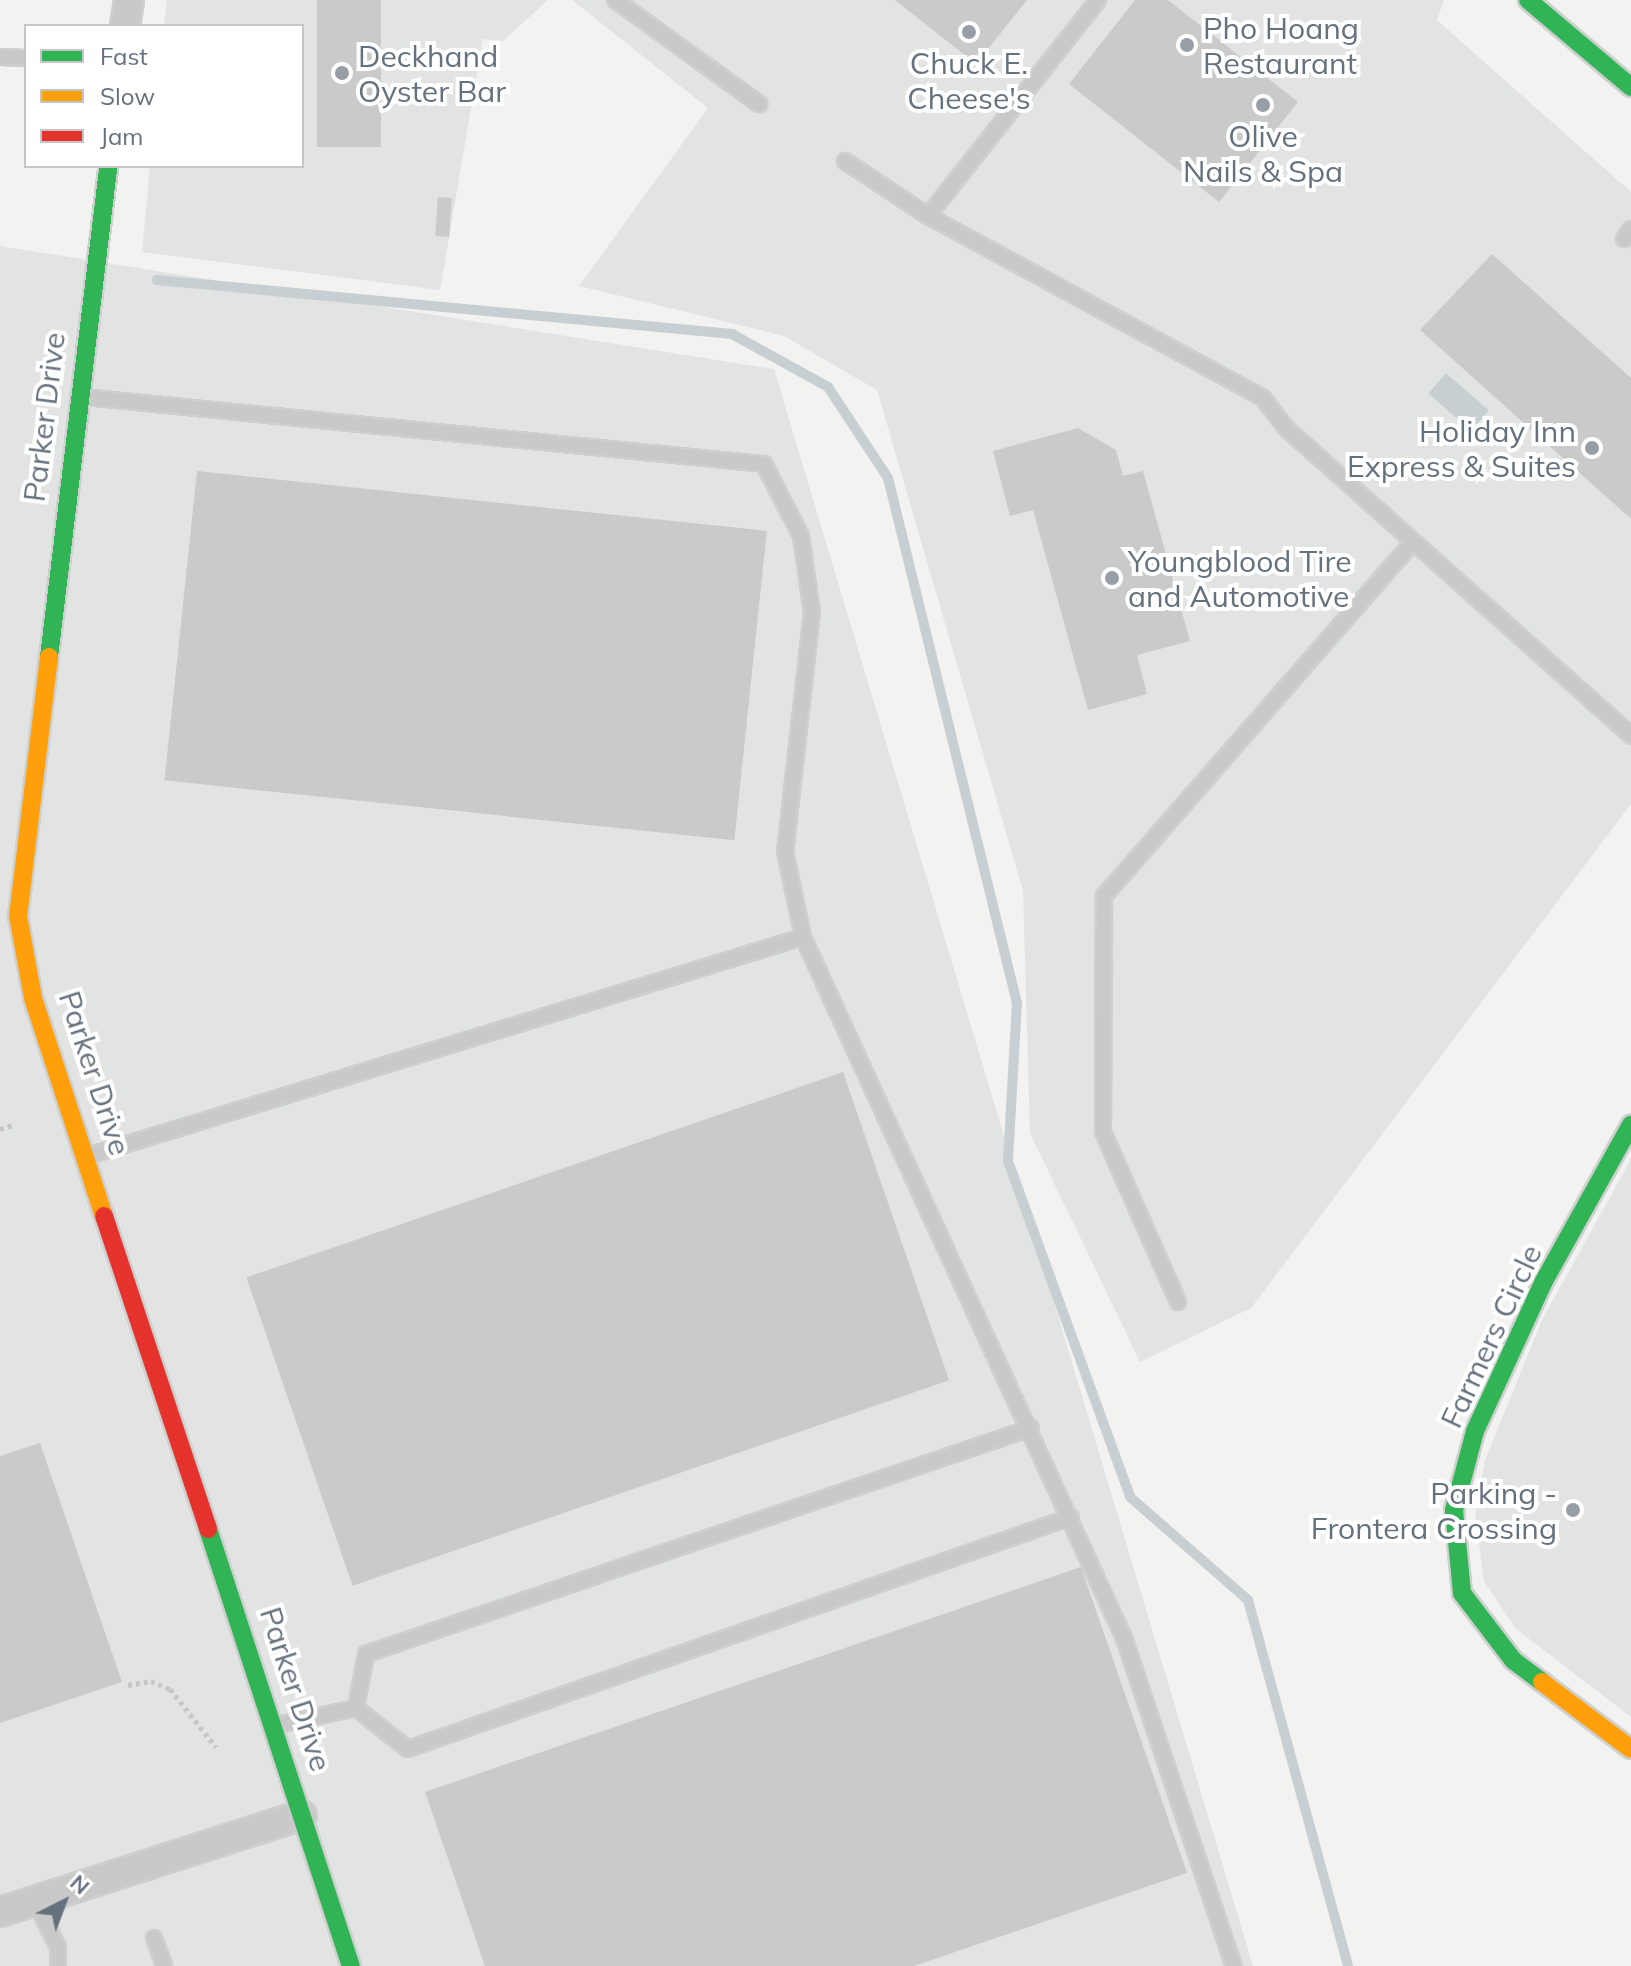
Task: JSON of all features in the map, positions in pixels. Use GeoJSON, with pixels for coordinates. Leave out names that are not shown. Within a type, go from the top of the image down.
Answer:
{"type":"FeatureCollection","features":[{"type":"Feature","properties":{"kind":"street"},"geometry":{"type":"LineString","coordinates":[[125,24],[129,0]]}},
{"type":"Feature","properties":{"kind":"street"},"geometry":{"type":"LineString","coordinates":[[1528,0],[1631,87]]}},
{"type":"Feature","properties":{"kind":"street","name":"Parker Drive"},"geometry":{"type":"LineString","coordinates":[[108,168],[18,916],[33,998],[351,1966]]}},
{"type":"Feature","properties":{"kind":"street","name":"Farmers Circle"},"geometry":{"type":"LineString","coordinates":[[1631,1125],[1544,1281],[1481,1417],[1454,1510],[1462,1593],[1513,1660],[1631,1749]]}},
{"type":"Feature","properties":{"kind":"street"},"geometry":{"type":"LineString","coordinates":[[0,1912],[302,1815]]}},
{"type":"Feature","properties":{"kind":"lane"},"geometry":{"type":"LineString","coordinates":[[615,0],[759,104]]}},
{"type":"Feature","properties":{"kind":"lane"},"geometry":{"type":"LineString","coordinates":[[928,216],[1098,0]]}},
{"type":"Feature","properties":{"kind":"lane"},"geometry":{"type":"LineString","coordinates":[[0,57],[24,58]]}},
{"type":"Feature","properties":{"kind":"lane"},"geometry":{"type":"LineString","coordinates":[[845,161],[928,216],[1262,397],[1287,429],[1631,736]]}},
{"type":"Feature","properties":{"kind":"lane"},"geometry":{"type":"LineString","coordinates":[[80,397],[764,464],[801,536],[812,612],[785,851],[803,937],[1031,1428],[1124,1638],[1234,1966]]}},
{"type":"Feature","properties":{"kind":"lane"},"geometry":{"type":"LineString","coordinates":[[1178,1302],[1103,1132],[1104,896],[1413,542]]}},
{"type":"Feature","properties":{"kind":"lane"},"geometry":{"type":"LineString","coordinates":[[86,1157],[803,937]]}},
{"type":"Feature","properties":{"kind":"lane"},"geometry":{"type":"LineString","coordinates":[[356,1708],[366,1654],[1031,1428]]}},
{"type":"Feature","properties":{"kind":"lane"},"geometry":{"type":"LineString","coordinates":[[356,1708],[408,1749],[1071,1517]]}},
{"type":"Feature","properties":{"kind":"lane"},"geometry":{"type":"LineString","coordinates":[[273,1726],[356,1708]]}},
{"type":"Feature","properties":{"kind":"lane"},"geometry":{"type":"LineString","coordinates":[[35,1901],[58,1947],[58,1966]]}},
{"type":"Feature","properties":{"kind":"lane"},"geometry":{"type":"LineString","coordinates":[[154,1938],[164,1966]]}},
{"type":"Feature","properties":{"kind":"path"},"geometry":{"type":"LineString","coordinates":[[0,1129],[15,1124]]}},
{"type":"Feature","properties":{"kind":"path"},"geometry":{"type":"LineString","coordinates":[[128,1685],[151,1681],[170,1689],[216,1747]]}},
{"type":"Feature","properties":{"kind":"shaded area"},"geometry":{"type":"Polygon","coordinates":[[[167,0],[548,0],[503,41],[483,39],[440,290],[142,252],[150,168],[304,168],[304,24],[164,24],[167,0]]]}},
{"type":"Feature","properties":{"kind":"shaded area"},"geometry":{"type":"Polygon","coordinates":[[[572,0],[1444,0],[1437,20],[1631,192],[1631,804],[1251,1308],[1140,1362],[1030,1133],[1023,891],[877,390],[784,336],[579,286],[708,108],[572,0]]]}},
{"type":"Feature","properties":{"kind":"shaded area"},"geometry":{"type":"Polygon","coordinates":[[[0,246],[774,369],[1253,1966],[0,1966],[0,246]]]}},
{"type":"Feature","properties":{"kind":"shaded area"},"geometry":{"type":"Polygon","coordinates":[[[1446,373],[1489,410],[1471,431],[1428,393],[1446,373]]]}},
{"type":"Feature","properties":{"kind":"shaded area","name":"Parking - Frontera Crossing"},"geometry":{"type":"Polygon","coordinates":[[[1631,1159],[1631,1717],[1515,1628],[1484,1581],[1475,1515],[1485,1460],[1542,1320],[1631,1159]]]}},
{"type":"Feature","properties":{"kind":"building","name":"Deckhand Oyster Bar"},"geometry":{"type":"Polygon","coordinates":[[[317,0],[381,0],[381,147],[317,147],[317,0]]]}},
{"type":"Feature","properties":{"kind":"building","name":"Chuck E. Cheese's"},"geometry":{"type":"Polygon","coordinates":[[[895,0],[1027,0],[976,64],[895,0]]]}},
{"type":"Feature","properties":{"kind":"building"},"geometry":{"type":"Polygon","coordinates":[[[1135,0],[1168,0],[1298,102],[1219,202],[1069,84],[1135,0]]]}},
{"type":"Feature","properties":{"kind":"building"},"geometry":{"type":"Polygon","coordinates":[[[438,197],[452,198],[449,237],[435,236],[438,197]]]}},
{"type":"Feature","properties":{"kind":"building","name":"Holiday Inn Express & Suites"},"geometry":{"type":"Polygon","coordinates":[[[1492,254],[1631,378],[1631,519],[1420,330],[1492,254]]]}},
{"type":"Feature","properties":{"kind":"building","name":"Youngblood Tire and Automotive"},"geometry":{"type":"Polygon","coordinates":[[[1078,428],[1116,450],[1123,476],[1143,471],[1190,641],[1137,655],[1147,694],[1088,710],[1033,510],[1010,516],[993,451],[1078,428]]]}},
{"type":"Feature","properties":{"kind":"building"},"geometry":{"type":"Polygon","coordinates":[[[197,471],[767,531],[734,840],[164,780],[197,471]]]}},
{"type":"Feature","properties":{"kind":"building"},"geometry":{"type":"Polygon","coordinates":[[[843,1072],[949,1380],[353,1586],[246,1277],[843,1072]]]}},
{"type":"Feature","properties":{"kind":"building"},"geometry":{"type":"Polygon","coordinates":[[[40,1443],[122,1682],[0,1723],[0,1456],[40,1443]]]}},
{"type":"Feature","properties":{"kind":"building"},"geometry":{"type":"Polygon","coordinates":[[[1081,1567],[1187,1873],[914,1966],[485,1966],[425,1792],[1081,1567]]]}},
{"type":"Feature","properties":{"kind":"waterway"},"geometry":{"type":"LineString","coordinates":[[157,280],[732,334],[828,387],[888,478],[1017,1003],[1008,1161],[1130,1497],[1248,1600],[1348,1966]]}},
{"type":"Feature","properties":{"kind":"traffic: fast"},"geometry":{"type":"LineString","coordinates":[[1528,0],[1631,87]]}},
{"type":"Feature","properties":{"kind":"traffic: fast"},"geometry":{"type":"LineString","coordinates":[[49,657],[108,168]]}},
{"type":"Feature","properties":{"kind":"traffic: fast"},"geometry":{"type":"LineString","coordinates":[[1542,1682],[1513,1660],[1462,1593],[1454,1510],[1475,1431],[1544,1281],[1631,1125]]}},
{"type":"Feature","properties":{"kind":"traffic: fast"},"geometry":{"type":"LineString","coordinates":[[208,1529],[351,1966]]}},
{"type":"Feature","properties":{"kind":"traffic: slow"},"geometry":{"type":"LineString","coordinates":[[49,657],[18,916],[33,998],[104,1216]]}},
{"type":"Feature","properties":{"kind":"traffic: slow"},"geometry":{"type":"LineString","coordinates":[[1542,1682],[1631,1749]]}},
{"type":"Feature","properties":{"kind":"traffic: jam"},"geometry":{"type":"LineString","coordinates":[[104,1216],[208,1529]]}},
{"type":"Feature","properties":{"kind":"place","name":"Chuck E. Cheese's"},"geometry":{"type":"Point","coordinates":[969,32]}},
{"type":"Feature","properties":{"kind":"place","name":"Pho Hoang Restaurant"},"geometry":{"type":"Point","coordinates":[1187,45]}},
{"type":"Feature","properties":{"kind":"place","name":"Deckhand Oyster Bar"},"geometry":{"type":"Point","coordinates":[342,73]}},
{"type":"Feature","properties":{"kind":"place","name":"Olive Nails & Spa"},"geometry":{"type":"Point","coordinates":[1263,105]}},
{"type":"Feature","properties":{"kind":"place","name":"Holiday Inn Express & Suites"},"geometry":{"type":"Point","coordinates":[1592,448]}},
{"type":"Feature","properties":{"kind":"place","name":"Youngblood Tire and Automotive"},"geometry":{"type":"Point","coordinates":[1112,578]}},
{"type":"Feature","properties":{"kind":"place","name":"Parking - Frontera Crossing"},"geometry":{"type":"Point","coordinates":[1573,1510]}}]}
